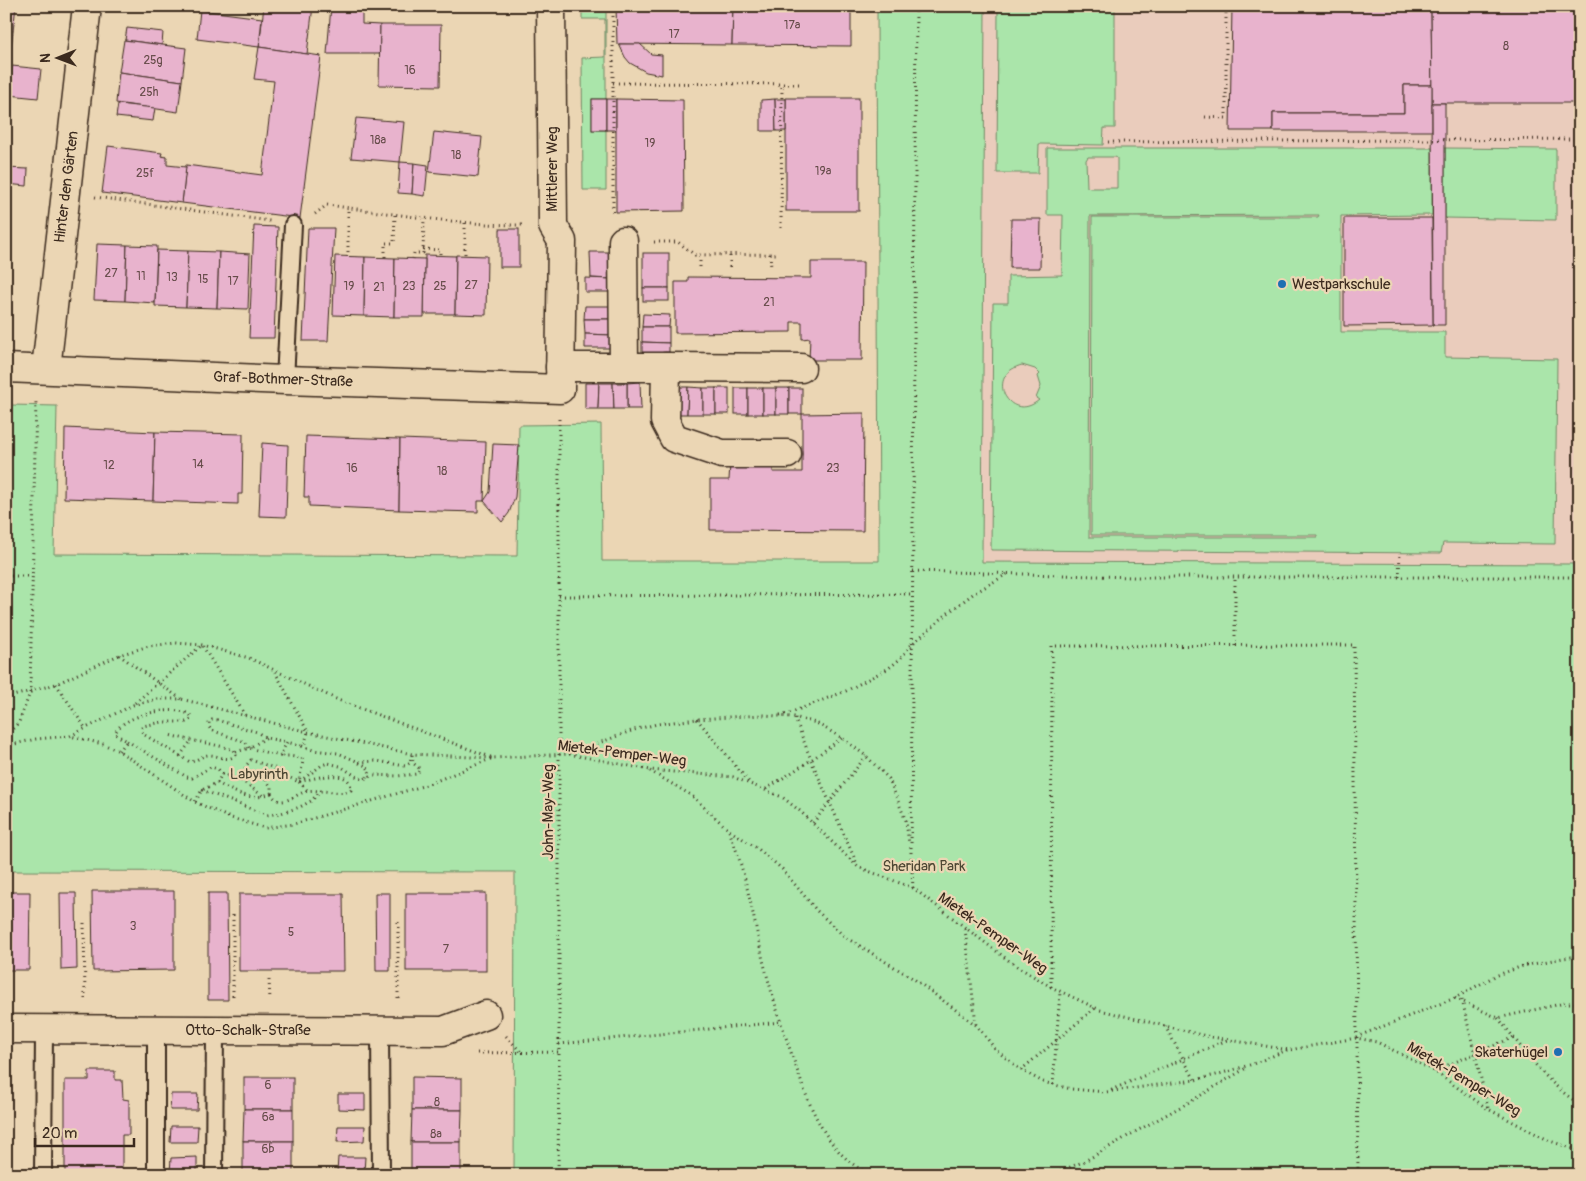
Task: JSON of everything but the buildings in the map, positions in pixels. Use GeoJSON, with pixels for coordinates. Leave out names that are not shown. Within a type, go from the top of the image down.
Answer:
{"type":"FeatureCollection","features":[{"type":"Feature","properties":{"kind":"street","name":"Hinter den Gärten"},"geometry":{"type":"LineString","coordinates":[[42,368],[87,6]]}},
{"type":"Feature","properties":{"kind":"street","name":"Mittlerer Weg"},"geometry":{"type":"LineString","coordinates":[[550,6],[552,226],[562,241],[560,378]]}},
{"type":"Feature","properties":{"kind":"street"},"geometry":{"type":"LineString","coordinates":[[623,241],[624,367]]}},
{"type":"Feature","properties":{"kind":"street","name":"Graf-Bothmer-Straße"},"geometry":{"type":"LineString","coordinates":[[6,368],[42,368],[285,380],[560,378],[624,367],[801,368]]}},
{"type":"Feature","properties":{"kind":"street"},"geometry":{"type":"LineString","coordinates":[[666,367],[665,421],[674,438],[722,454],[787,454]]}},
{"type":"Feature","properties":{"kind":"street","name":"Otto-Schalk-Straße"},"geometry":{"type":"LineString","coordinates":[[6,1029],[443,1031],[486,1015]]}},
{"type":"Feature","properties":{"kind":"lane"},"geometry":{"type":"LineString","coordinates":[[285,380],[294,225]]}},
{"type":"Feature","properties":{"kind":"lane"},"geometry":{"type":"LineString","coordinates":[[43,1175],[44,1030]]}},
{"type":"Feature","properties":{"kind":"lane"},"geometry":{"type":"LineString","coordinates":[[156,1030],[156,1175]]}},
{"type":"Feature","properties":{"kind":"lane"},"geometry":{"type":"LineString","coordinates":[[214,1175],[224,1030]]}},
{"type":"Feature","properties":{"kind":"lane"},"geometry":{"type":"LineString","coordinates":[[381,1175],[389,1031]]}},
{"type":"Feature","properties":{"kind":"path"},"geometry":{"type":"LineString","coordinates":[[613,6],[613,216]]}},
{"type":"Feature","properties":{"kind":"path"},"geometry":{"type":"LineString","coordinates":[[913,888],[911,854],[916,6]]}},
{"type":"Feature","properties":{"kind":"path"},"geometry":{"type":"LineString","coordinates":[[1205,117],[1226,118],[1226,6]]}},
{"type":"Feature","properties":{"kind":"path"},"geometry":{"type":"LineString","coordinates":[[613,83],[801,84]]}},
{"type":"Feature","properties":{"kind":"path"},"geometry":{"type":"LineString","coordinates":[[781,228],[782,83]]}},
{"type":"Feature","properties":{"kind":"path"},"geometry":{"type":"LineString","coordinates":[[1108,142],[1580,139]]}},
{"type":"Feature","properties":{"kind":"path"},"geometry":{"type":"LineString","coordinates":[[348,208],[348,257]]}},
{"type":"Feature","properties":{"kind":"path"},"geometry":{"type":"LineString","coordinates":[[385,257],[385,243],[394,243],[395,214]]}},
{"type":"Feature","properties":{"kind":"path"},"geometry":{"type":"LineString","coordinates":[[414,259],[414,253],[423,253],[424,218]]}},
{"type":"Feature","properties":{"kind":"path"},"geometry":{"type":"LineString","coordinates":[[465,223],[465,256]]}},
{"type":"Feature","properties":{"kind":"path"},"geometry":{"type":"LineString","coordinates":[[623,241],[678,242],[695,255],[776,254]]}},
{"type":"Feature","properties":{"kind":"path"},"geometry":{"type":"LineString","coordinates":[[423,249],[440,250],[440,256]]}},
{"type":"Feature","properties":{"kind":"path"},"geometry":{"type":"LineString","coordinates":[[700,254],[700,267]]}},
{"type":"Feature","properties":{"kind":"path"},"geometry":{"type":"LineString","coordinates":[[730,254],[730,267]]}},
{"type":"Feature","properties":{"kind":"path"},"geometry":{"type":"LineString","coordinates":[[770,254],[771,268]]}},
{"type":"Feature","properties":{"kind":"path"},"geometry":{"type":"LineString","coordinates":[[6,736],[18,722],[30,693],[31,576],[42,368]]}},
{"type":"Feature","properties":{"kind":"path","name":"John-May-Weg"},"geometry":{"type":"LineString","coordinates":[[558,1175],[560,378]]}},
{"type":"Feature","properties":{"kind":"path"},"geometry":{"type":"LineString","coordinates":[[1399,577],[1400,552]]}},
{"type":"Feature","properties":{"kind":"path"},"geometry":{"type":"LineString","coordinates":[[913,571],[1133,577],[1580,577]]}},
{"type":"Feature","properties":{"kind":"path"},"geometry":{"type":"LineString","coordinates":[[774,716],[792,712],[846,692],[869,680],[900,659],[912,644],[953,609],[1008,574]]}},
{"type":"Feature","properties":{"kind":"path"},"geometry":{"type":"LineString","coordinates":[[6,576],[31,576]]}},
{"type":"Feature","properties":{"kind":"path"},"geometry":{"type":"LineString","coordinates":[[1235,646],[1236,577]]}},
{"type":"Feature","properties":{"kind":"path"},"geometry":{"type":"LineString","coordinates":[[559,596],[913,594]]}},
{"type":"Feature","properties":{"kind":"path","name":"Mietek-Pemper-Weg"},"geometry":{"type":"LineString","coordinates":[[6,698],[30,693],[56,684],[119,654],[149,646],[176,643],[202,645],[249,658],[338,700],[493,758],[569,754],[650,770],[733,777],[782,797],[800,810],[858,867],[913,888],[1012,963],[1060,992],[1095,1008],[1228,1040],[1289,1050],[1356,1038],[1377,1042],[1434,1071],[1488,1109],[1550,1141],[1580,1151]]}},
{"type":"Feature","properties":{"kind":"path"},"geometry":{"type":"LineString","coordinates":[[133,705],[202,645],[246,716]]}},
{"type":"Feature","properties":{"kind":"path"},"geometry":{"type":"LineString","coordinates":[[1051,987],[1052,646],[1354,645],[1358,1175]]}},
{"type":"Feature","properties":{"kind":"path"},"geometry":{"type":"LineString","coordinates":[[119,654],[181,699]]}},
{"type":"Feature","properties":{"kind":"path"},"geometry":{"type":"LineString","coordinates":[[273,669],[308,732],[302,746]]}},
{"type":"Feature","properties":{"kind":"path"},"geometry":{"type":"LineString","coordinates":[[56,684],[86,729]]}},
{"type":"Feature","properties":{"kind":"path"},"geometry":{"type":"LineString","coordinates":[[6,746],[36,739],[70,736],[133,705],[158,699],[181,699],[308,732],[412,754],[493,758]]}},
{"type":"Feature","properties":{"kind":"path"},"geometry":{"type":"LineString","coordinates":[[264,796],[242,781],[222,774],[218,769],[211,767],[192,778],[183,776],[117,736],[115,731],[126,722],[138,716],[165,711],[185,712],[192,716],[189,721],[153,723],[143,726],[141,729],[143,734],[190,762],[206,755],[229,759],[236,755],[236,752],[249,748],[266,738]]}},
{"type":"Feature","properties":{"kind":"path"},"geometry":{"type":"LineString","coordinates":[[569,754],[634,730],[657,724],[697,719],[763,715],[794,717],[816,723],[842,738],[866,756],[888,779],[906,821],[911,854]]}},
{"type":"Feature","properties":{"kind":"path"},"geometry":{"type":"LineString","coordinates":[[794,717],[858,867]]}},
{"type":"Feature","properties":{"kind":"path"},"geometry":{"type":"LineString","coordinates":[[697,719],[749,782]]}},
{"type":"Feature","properties":{"kind":"path"},"geometry":{"type":"LineString","coordinates":[[299,782],[302,758],[280,756],[249,748],[245,742],[211,730],[208,722],[217,720],[257,732],[266,738],[312,750],[338,753],[366,766],[373,774]]}},
{"type":"Feature","properties":{"kind":"path"},"geometry":{"type":"LineString","coordinates":[[169,735],[191,741],[211,743],[236,752]]}},
{"type":"Feature","properties":{"kind":"path"},"geometry":{"type":"LineString","coordinates":[[70,736],[103,744],[119,751],[195,802],[249,824],[265,828],[286,826],[426,785],[493,758]]}},
{"type":"Feature","properties":{"kind":"path"},"geometry":{"type":"LineString","coordinates":[[766,789],[842,738]]}},
{"type":"Feature","properties":{"kind":"path"},"geometry":{"type":"LineString","coordinates":[[119,751],[127,741]]}},
{"type":"Feature","properties":{"kind":"path"},"geometry":{"type":"LineString","coordinates":[[180,756],[191,741]]}},
{"type":"Feature","properties":{"kind":"path"},"geometry":{"type":"LineString","coordinates":[[280,756],[287,742]]}},
{"type":"Feature","properties":{"kind":"path"},"geometry":{"type":"LineString","coordinates":[[359,762],[377,761],[405,766],[410,763],[412,754]]}},
{"type":"Feature","properties":{"kind":"path"},"geometry":{"type":"LineString","coordinates":[[299,782],[322,765],[328,763],[340,766],[359,778],[364,779],[373,774],[398,776],[417,774],[420,769],[414,763],[412,754]]}},
{"type":"Feature","properties":{"kind":"path"},"geometry":{"type":"LineString","coordinates":[[813,823],[866,756]]}},
{"type":"Feature","properties":{"kind":"path"},"geometry":{"type":"LineString","coordinates":[[299,782],[322,776],[336,776],[348,780],[352,786],[351,790],[347,792],[308,791],[294,798],[278,801],[270,793],[271,786],[265,779],[246,771],[245,767],[247,762],[251,760],[277,769],[288,778],[299,782],[308,791]]}},
{"type":"Feature","properties":{"kind":"path"},"geometry":{"type":"LineString","coordinates":[[364,779],[368,776],[371,763],[377,761]]}},
{"type":"Feature","properties":{"kind":"path"},"geometry":{"type":"LineString","coordinates":[[650,770],[691,794],[729,830],[757,848],[782,869],[817,911],[845,937],[914,979],[976,1025],[997,1051],[1021,1070],[1043,1082],[1071,1089],[1106,1092],[1195,1080],[1253,1064],[1289,1050]]}},
{"type":"Feature","properties":{"kind":"path"},"geometry":{"type":"LineString","coordinates":[[195,802],[202,790],[217,783],[222,774]]}},
{"type":"Feature","properties":{"kind":"path"},"geometry":{"type":"LineString","coordinates":[[217,783],[244,796],[256,798],[270,793]]}},
{"type":"Feature","properties":{"kind":"path"},"geometry":{"type":"LineString","coordinates":[[202,790],[266,815],[300,807],[311,801],[321,791]]}},
{"type":"Feature","properties":{"kind":"path"},"geometry":{"type":"LineString","coordinates":[[729,830],[739,854],[764,962],[781,1022],[807,1100],[838,1151],[872,1175]]}},
{"type":"Feature","properties":{"kind":"path"},"geometry":{"type":"LineString","coordinates":[[224,1030],[233,915]]}},
{"type":"Feature","properties":{"kind":"path"},"geometry":{"type":"LineString","coordinates":[[389,1031],[398,922]]}},
{"type":"Feature","properties":{"kind":"path"},"geometry":{"type":"LineString","coordinates":[[84,923],[85,1029]]}},
{"type":"Feature","properties":{"kind":"path"},"geometry":{"type":"LineString","coordinates":[[965,929],[976,1025]]}},
{"type":"Feature","properties":{"kind":"path"},"geometry":{"type":"LineString","coordinates":[[1356,1038],[1455,998],[1495,976],[1523,966],[1580,956]]}},
{"type":"Feature","properties":{"kind":"path"},"geometry":{"type":"LineString","coordinates":[[1053,1084],[1060,992]]}},
{"type":"Feature","properties":{"kind":"path"},"geometry":{"type":"LineString","coordinates":[[1455,998],[1498,1018],[1535,1065],[1580,1104]]}},
{"type":"Feature","properties":{"kind":"path"},"geometry":{"type":"LineString","coordinates":[[1462,1000],[1488,1109]]}},
{"type":"Feature","properties":{"kind":"path"},"geometry":{"type":"LineString","coordinates":[[1498,1018],[1565,1003],[1580,1002]]}},
{"type":"Feature","properties":{"kind":"path"},"geometry":{"type":"LineString","coordinates":[[1021,1070],[1095,1008]]}},
{"type":"Feature","properties":{"kind":"path"},"geometry":{"type":"LineString","coordinates":[[559,1044],[781,1022]]}},
{"type":"Feature","properties":{"kind":"path"},"geometry":{"type":"LineString","coordinates":[[1165,1026],[1195,1080]]}},
{"type":"Feature","properties":{"kind":"path"},"geometry":{"type":"LineString","coordinates":[[1434,1071],[1514,1037]]}},
{"type":"Feature","properties":{"kind":"path"},"geometry":{"type":"LineString","coordinates":[[1106,1092],[1228,1040]]}},
{"type":"Feature","properties":{"kind":"path"},"geometry":{"type":"LineString","coordinates":[[522,1052],[559,1052]]}},
{"type":"Feature","properties":{"kind":"path"},"geometry":{"type":"LineString","coordinates":[[1051,1175],[1085,1161],[1253,1064]]}},
{"type":"Feature","properties":{"kind":"shaded area","name":"Westparkschule"},"geometry":{"type":"Polygon","coordinates":[[[985,6],[1580,6],[1580,564],[982,562],[985,6]]]}},
{"type":"Feature","properties":{"kind":"green space"},"geometry":{"type":"Polygon","coordinates":[[[582,6],[606,6],[606,99],[592,99],[592,130],[606,130],[606,190],[583,190],[582,58],[605,57],[605,19],[582,19],[582,6]]]}},
{"type":"Feature","properties":{"kind":"green space","name":"Sheridan Park"},"geometry":{"type":"Polygon","coordinates":[[[877,6],[985,6],[982,562],[1580,564],[1580,1175],[514,1175],[515,872],[6,871],[6,540],[11,405],[57,406],[54,554],[517,556],[519,425],[601,424],[602,561],[879,561],[877,6]]]}},
{"type":"Feature","properties":{"kind":"green space"},"geometry":{"type":"Polygon","coordinates":[[[998,7],[1115,7],[1115,128],[1104,128],[1103,145],[1039,144],[1038,173],[997,173],[998,7]]]}},
{"type":"Feature","properties":{"kind":"green space"},"geometry":{"type":"Polygon","coordinates":[[[1047,148],[1432,148],[1432,215],[1341,216],[1341,332],[1445,332],[1445,357],[1557,359],[1555,544],[1443,543],[1441,553],[991,550],[993,303],[1008,303],[1008,276],[1062,275],[1063,215],[1047,215],[1047,148]],[[1088,157],[1086,160],[1087,187],[1117,188],[1117,158],[1088,157]],[[1319,215],[1090,216],[1089,537],[1318,537],[1318,535],[1091,535],[1092,217],[1318,217],[1319,215]],[[1022,365],[1010,370],[1004,378],[1003,387],[1005,396],[1011,403],[1019,406],[1028,406],[1039,400],[1036,398],[1041,386],[1038,376],[1040,374],[1035,369],[1022,365]]]}},
{"type":"Feature","properties":{"kind":"green space"},"geometry":{"type":"Polygon","coordinates":[[[1445,148],[1556,149],[1556,220],[1445,218],[1445,148]]]}},
{"type":"Feature","properties":{"kind":"place","name":"Westparkschule"},"geometry":{"type":"Point","coordinates":[1282,284]}},
{"type":"Feature","properties":{"kind":"place","name":"Skaterhügel"},"geometry":{"type":"Point","coordinates":[1558,1052]}},
{"type":"Feature","properties":{"kind":"park label","name":"Labyrinth"},"geometry":{"type":"Point","coordinates":[259,774]}}]}
